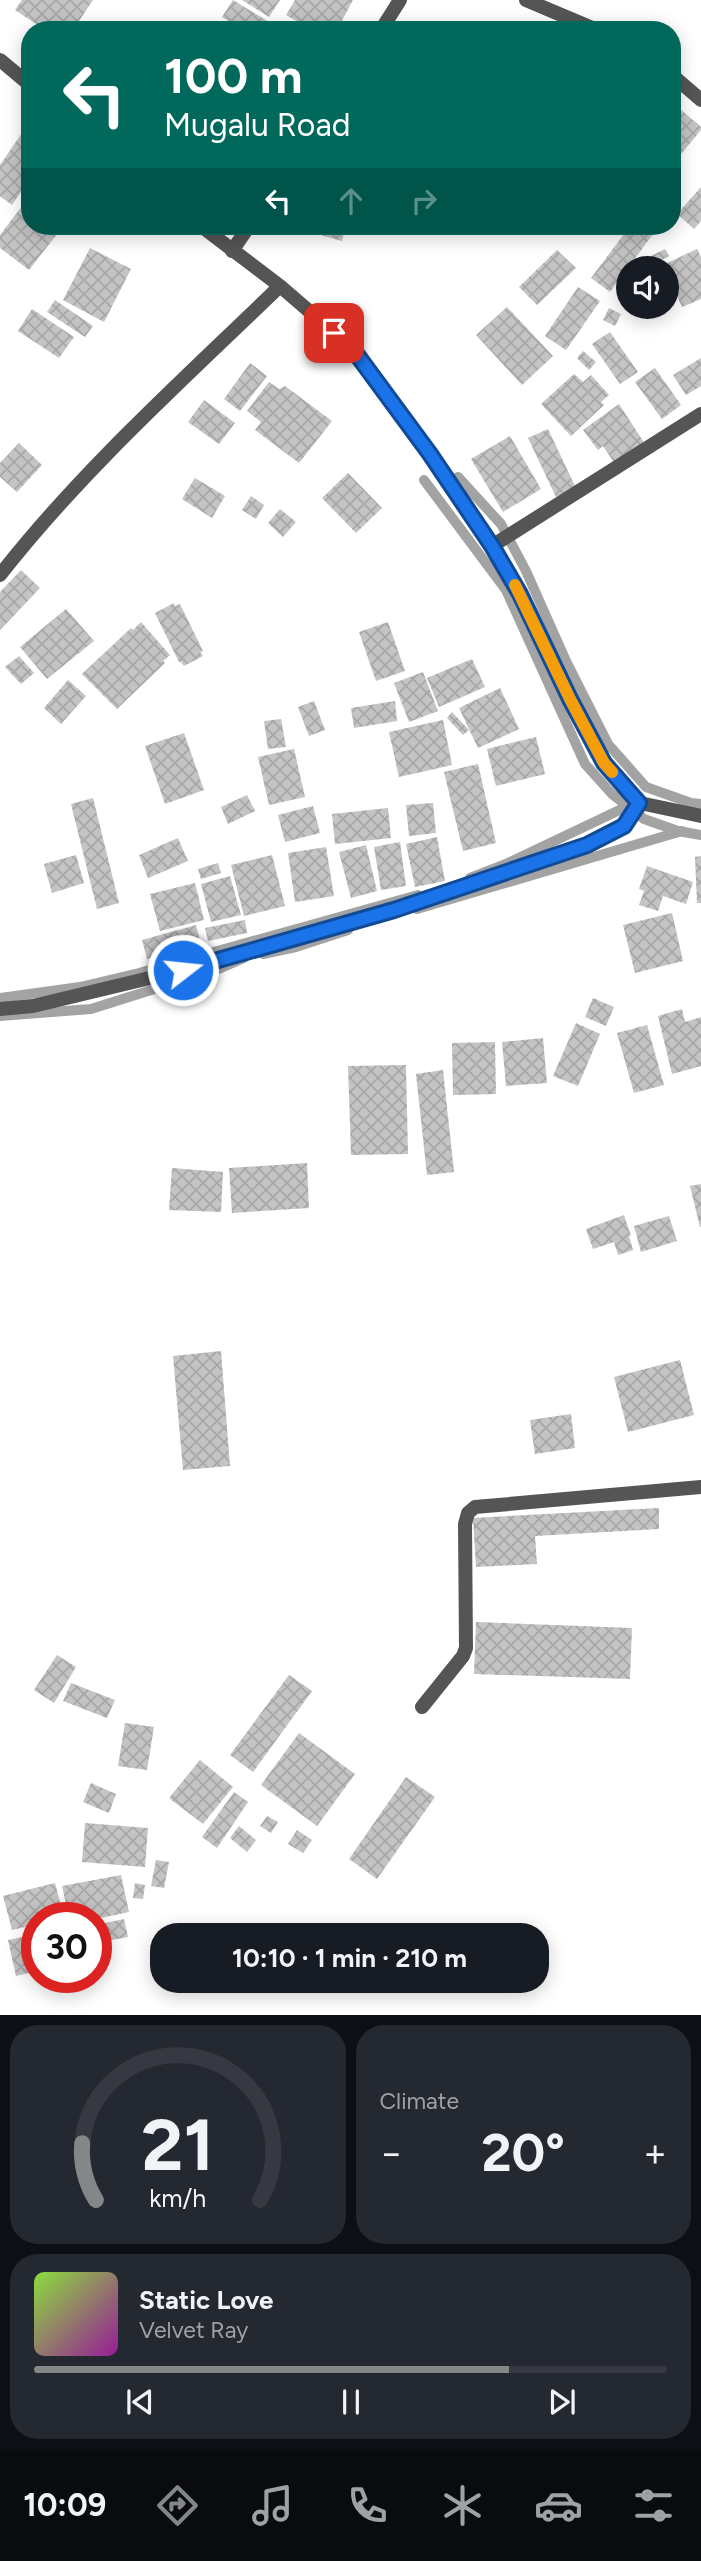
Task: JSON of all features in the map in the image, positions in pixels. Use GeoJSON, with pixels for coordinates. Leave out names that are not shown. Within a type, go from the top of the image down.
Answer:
{"type":"FeatureCollection","features":[{"type":"Feature","properties":{"kind":"street"},"geometry":{"type":"LineString","coordinates":[[387,21],[400,0]]}},
{"type":"Feature","properties":{"kind":"street"},"geometry":{"type":"LineString","coordinates":[[526,0],[576,21]]}},
{"type":"Feature","properties":{"kind":"street"},"geometry":{"type":"LineString","coordinates":[[0,60],[21,78]]}},
{"type":"Feature","properties":{"kind":"street"},"geometry":{"type":"LineString","coordinates":[[681,83],[701,100]]}},
{"type":"Feature","properties":{"kind":"street"},"geometry":{"type":"LineString","coordinates":[[212,235],[281,286],[352,348],[430,454],[492,546],[520,594],[604,763],[639,803],[701,816]]}},
{"type":"Feature","properties":{"kind":"street"},"geometry":{"type":"LineString","coordinates":[[232,251],[243,235]]}},
{"type":"Feature","properties":{"kind":"street"},"geometry":{"type":"LineString","coordinates":[[0,575],[39,525],[94,467],[281,286]]}},
{"type":"Feature","properties":{"kind":"street"},"geometry":{"type":"LineString","coordinates":[[492,546],[701,414]]}},
{"type":"Feature","properties":{"kind":"street"},"geometry":{"type":"LineString","coordinates":[[0,1009],[33,1006],[158,976],[394,910],[587,845],[624,826],[639,803]]}},
{"type":"Feature","properties":{"kind":"street"},"geometry":{"type":"LineString","coordinates":[[422,1707],[463,1656],[466,1648],[466,1524],[468,1513],[475,1507],[701,1487]]}},
{"type":"Feature","properties":{"kind":"building"},"geometry":{"type":"Polygon","coordinates":[[[22,0],[93,0],[79,21],[32,21],[15,10],[22,0]]]}},
{"type":"Feature","properties":{"kind":"building"},"geometry":{"type":"Polygon","coordinates":[[[233,0],[267,21],[228,21],[222,17],[233,0]]]}},
{"type":"Feature","properties":{"kind":"building"},"geometry":{"type":"Polygon","coordinates":[[[242,0],[280,0],[269,17],[242,0]]]}},
{"type":"Feature","properties":{"kind":"building"},"geometry":{"type":"Polygon","coordinates":[[[295,0],[353,0],[342,21],[296,21],[286,15],[295,0]]]}},
{"type":"Feature","properties":{"kind":"building"},"geometry":{"type":"Polygon","coordinates":[[[681,110],[701,127],[681,154],[681,110]]]}},
{"type":"Feature","properties":{"kind":"building"},"geometry":{"type":"Polygon","coordinates":[[[21,134],[21,192],[12,205],[0,196],[0,165],[21,134]]]}},
{"type":"Feature","properties":{"kind":"building"},"geometry":{"type":"Polygon","coordinates":[[[701,187],[701,221],[694,229],[681,218],[681,210],[701,187]]]}},
{"type":"Feature","properties":{"kind":"building"},"geometry":{"type":"Polygon","coordinates":[[[21,207],[21,235],[56,235],[29,270],[0,248],[0,235],[21,207]]]}},
{"type":"Feature","properties":{"kind":"building"},"geometry":{"type":"Polygon","coordinates":[[[321,235],[344,235],[342,241],[321,235]]]}},
{"type":"Feature","properties":{"kind":"building"},"geometry":{"type":"Polygon","coordinates":[[[623,235],[652,235],[637,256],[616,256],[616,284],[610,292],[591,278],[623,235]]]}},
{"type":"Feature","properties":{"kind":"building"},"geometry":{"type":"Polygon","coordinates":[[[90,248],[131,269],[104,322],[63,300],[90,248]]]}},
{"type":"Feature","properties":{"kind":"building"},"geometry":{"type":"Polygon","coordinates":[[[665,249],[669,256],[651,256],[665,249]]]}},
{"type":"Feature","properties":{"kind":"building"},"geometry":{"type":"Polygon","coordinates":[[[697,249],[701,257],[701,299],[682,307],[679,300],[679,257],[697,249]]]}},
{"type":"Feature","properties":{"kind":"building"},"geometry":{"type":"Polygon","coordinates":[[[557,250],[576,268],[537,305],[519,287],[557,250]]]}},
{"type":"Feature","properties":{"kind":"building"},"geometry":{"type":"Polygon","coordinates":[[[578,287],[600,301],[566,350],[545,336],[578,287]]]}},
{"type":"Feature","properties":{"kind":"building"},"geometry":{"type":"Polygon","coordinates":[[[55,300],[93,326],[85,337],[47,312],[55,300]]]}},
{"type":"Feature","properties":{"kind":"building"},"geometry":{"type":"Polygon","coordinates":[[[507,307],[553,356],[522,385],[476,335],[507,307]]]}},
{"type":"Feature","properties":{"kind":"building"},"geometry":{"type":"Polygon","coordinates":[[[609,308],[616,312],[616,319],[618,319],[615,326],[603,320],[609,308]]]}},
{"type":"Feature","properties":{"kind":"building"},"geometry":{"type":"Polygon","coordinates":[[[32,309],[74,337],[59,358],[18,331],[32,309]]]}},
{"type":"Feature","properties":{"kind":"building"},"geometry":{"type":"Polygon","coordinates":[[[610,332],[638,372],[620,384],[592,344],[610,332]]]}},
{"type":"Feature","properties":{"kind":"building"},"geometry":{"type":"Polygon","coordinates":[[[583,351],[596,362],[589,370],[577,358],[583,351]]]}},
{"type":"Feature","properties":{"kind":"building"},"geometry":{"type":"Polygon","coordinates":[[[701,358],[701,386],[686,395],[673,375],[701,358]]]}},
{"type":"Feature","properties":{"kind":"building"},"geometry":{"type":"Polygon","coordinates":[[[250,363],[267,376],[240,411],[224,399],[250,363]]]}},
{"type":"Feature","properties":{"kind":"building"},"geometry":{"type":"Polygon","coordinates":[[[655,368],[681,405],[662,419],[635,382],[655,368]]]}},
{"type":"Feature","properties":{"kind":"building"},"geometry":{"type":"Polygon","coordinates":[[[574,374],[583,382],[591,375],[609,395],[601,402],[604,405],[571,436],[541,404],[574,374]]]}},
{"type":"Feature","properties":{"kind":"building"},"geometry":{"type":"Polygon","coordinates":[[[269,382],[279,389],[285,386],[332,421],[299,463],[255,430],[261,422],[247,411],[269,382]]]}},
{"type":"Feature","properties":{"kind":"building"},"geometry":{"type":"Polygon","coordinates":[[[204,400],[235,423],[219,444],[188,422],[204,400]]]}},
{"type":"Feature","properties":{"kind":"building"},"geometry":{"type":"Polygon","coordinates":[[[619,404],[645,444],[615,464],[603,446],[598,450],[583,430],[619,404]]]}},
{"type":"Feature","properties":{"kind":"building"},"geometry":{"type":"Polygon","coordinates":[[[548,429],[576,488],[556,497],[528,438],[548,429]]]}},
{"type":"Feature","properties":{"kind":"building"},"geometry":{"type":"Polygon","coordinates":[[[510,436],[541,489],[503,512],[471,459],[510,436]]]}},
{"type":"Feature","properties":{"kind":"building"},"geometry":{"type":"Polygon","coordinates":[[[19,443],[42,465],[17,492],[0,477],[0,463],[19,443]]]}},
{"type":"Feature","properties":{"kind":"building"},"geometry":{"type":"Polygon","coordinates":[[[348,473],[382,508],[356,533],[322,498],[348,473]]]}},
{"type":"Feature","properties":{"kind":"building"},"geometry":{"type":"Polygon","coordinates":[[[195,478],[225,496],[212,518],[182,499],[195,478]]]}},
{"type":"Feature","properties":{"kind":"building"},"geometry":{"type":"Polygon","coordinates":[[[251,496],[264,505],[256,519],[242,510],[251,496]]]}},
{"type":"Feature","properties":{"kind":"building"},"geometry":{"type":"Polygon","coordinates":[[[280,509],[296,522],[283,537],[268,523],[280,509]]]}},
{"type":"Feature","properties":{"kind":"building"},"geometry":{"type":"Polygon","coordinates":[[[21,570],[40,588],[0,630],[0,592],[21,570]]]}},
{"type":"Feature","properties":{"kind":"building"},"geometry":{"type":"Polygon","coordinates":[[[174,603],[175,606],[180,604],[203,651],[200,652],[203,656],[184,666],[179,662],[155,613],[174,603]]]}},
{"type":"Feature","properties":{"kind":"building"},"geometry":{"type":"Polygon","coordinates":[[[66,609],[94,641],[47,679],[20,647],[66,609]]]}},
{"type":"Feature","properties":{"kind":"building"},"geometry":{"type":"Polygon","coordinates":[[[141,622],[170,655],[117,709],[82,674],[131,628],[133,630],[141,622]]]}},
{"type":"Feature","properties":{"kind":"building"},"geometry":{"type":"Polygon","coordinates":[[[388,622],[405,671],[376,681],[359,632],[388,622]]]}},
{"type":"Feature","properties":{"kind":"building"},"geometry":{"type":"Polygon","coordinates":[[[19,656],[34,673],[21,684],[5,667],[19,656]]]}},
{"type":"Feature","properties":{"kind":"building"},"geometry":{"type":"Polygon","coordinates":[[[472,659],[485,687],[439,707],[427,678],[472,659]]]}},
{"type":"Feature","properties":{"kind":"building"},"geometry":{"type":"Polygon","coordinates":[[[423,672],[438,711],[409,722],[394,683],[423,672]]]}},
{"type":"Feature","properties":{"kind":"building"},"geometry":{"type":"Polygon","coordinates":[[[68,680],[86,696],[61,724],[44,708],[68,680]]]}},
{"type":"Feature","properties":{"kind":"building"},"geometry":{"type":"Polygon","coordinates":[[[500,688],[519,729],[478,748],[459,708],[500,688]]]}},
{"type":"Feature","properties":{"kind":"building"},"geometry":{"type":"Polygon","coordinates":[[[314,701],[325,730],[309,736],[298,707],[314,701]]]}},
{"type":"Feature","properties":{"kind":"building"},"geometry":{"type":"Polygon","coordinates":[[[395,701],[397,721],[354,728],[351,708],[395,701]]]}},
{"type":"Feature","properties":{"kind":"building"},"geometry":{"type":"Polygon","coordinates":[[[452,712],[469,730],[463,735],[447,718],[452,712]]]}},
{"type":"Feature","properties":{"kind":"building"},"geometry":{"type":"Polygon","coordinates":[[[281,719],[286,747],[268,749],[264,721],[281,719]]]}},
{"type":"Feature","properties":{"kind":"building"},"geometry":{"type":"Polygon","coordinates":[[[443,720],[452,765],[399,777],[389,732],[443,720]]]}},
{"type":"Feature","properties":{"kind":"building"},"geometry":{"type":"Polygon","coordinates":[[[184,733],[204,790],[165,804],[145,746],[184,733]]]}},
{"type":"Feature","properties":{"kind":"building"},"geometry":{"type":"Polygon","coordinates":[[[536,737],[545,774],[496,786],[487,749],[536,737]]]}},
{"type":"Feature","properties":{"kind":"building"},"geometry":{"type":"Polygon","coordinates":[[[294,749],[305,797],[269,805],[258,757],[294,749]]]}},
{"type":"Feature","properties":{"kind":"building"},"geometry":{"type":"Polygon","coordinates":[[[478,764],[496,843],[463,851],[444,772],[478,764]]]}},
{"type":"Feature","properties":{"kind":"building"},"geometry":{"type":"Polygon","coordinates":[[[247,795],[255,811],[228,824],[221,807],[247,795]]]}},
{"type":"Feature","properties":{"kind":"building"},"geometry":{"type":"Polygon","coordinates":[[[93,798],[119,903],[97,909],[71,804],[93,798]]]}},
{"type":"Feature","properties":{"kind":"building"},"geometry":{"type":"Polygon","coordinates":[[[433,803],[436,833],[409,836],[406,805],[433,803]]]}},
{"type":"Feature","properties":{"kind":"building"},"geometry":{"type":"Polygon","coordinates":[[[313,806],[320,833],[285,842],[278,815],[313,806]]]}},
{"type":"Feature","properties":{"kind":"building"},"geometry":{"type":"Polygon","coordinates":[[[388,808],[391,838],[335,844],[332,814],[388,808]]]}},
{"type":"Feature","properties":{"kind":"building"},"geometry":{"type":"Polygon","coordinates":[[[437,837],[445,881],[415,887],[406,844],[437,837]]]}},
{"type":"Feature","properties":{"kind":"building"},"geometry":{"type":"Polygon","coordinates":[[[178,838],[188,861],[148,878],[139,855],[178,838]]]}},
{"type":"Feature","properties":{"kind":"building"},"geometry":{"type":"Polygon","coordinates":[[[400,842],[406,886],[381,890],[374,847],[400,842]]]}},
{"type":"Feature","properties":{"kind":"building"},"geometry":{"type":"Polygon","coordinates":[[[366,845],[377,891],[351,898],[339,852],[366,845]]]}},
{"type":"Feature","properties":{"kind":"building"},"geometry":{"type":"Polygon","coordinates":[[[326,847],[334,896],[295,902],[288,853],[326,847]]]}},
{"type":"Feature","properties":{"kind":"building"},"geometry":{"type":"Polygon","coordinates":[[[76,855],[84,883],[52,893],[44,864],[76,855]]]}},
{"type":"Feature","properties":{"kind":"building"},"geometry":{"type":"Polygon","coordinates":[[[272,855],[285,906],[244,916],[231,865],[272,855]]]}},
{"type":"Feature","properties":{"kind":"building"},"geometry":{"type":"Polygon","coordinates":[[[701,856],[701,903],[697,903],[695,857],[701,856]]]}},
{"type":"Feature","properties":{"kind":"building"},"geometry":{"type":"Polygon","coordinates":[[[218,863],[221,873],[201,879],[198,869],[218,863]]]}},
{"type":"Feature","properties":{"kind":"building"},"geometry":{"type":"Polygon","coordinates":[[[647,866],[693,882],[686,904],[663,896],[658,911],[639,905],[644,891],[639,889],[647,866]]]}},
{"type":"Feature","properties":{"kind":"building"},"geometry":{"type":"Polygon","coordinates":[[[230,876],[241,915],[211,922],[201,884],[230,876]]]}},
{"type":"Feature","properties":{"kind":"building"},"geometry":{"type":"Polygon","coordinates":[[[195,883],[204,920],[160,931],[150,894],[195,883]]]}},
{"type":"Feature","properties":{"kind":"building"},"geometry":{"type":"Polygon","coordinates":[[[672,913],[683,961],[635,973],[623,925],[672,913]]]}},
{"type":"Feature","properties":{"kind":"building"},"geometry":{"type":"Polygon","coordinates":[[[245,920],[247,933],[208,941],[205,928],[245,920]]]}},
{"type":"Feature","properties":{"kind":"building"},"geometry":{"type":"Polygon","coordinates":[[[196,925],[201,945],[147,959],[142,940],[196,925]]]}},
{"type":"Feature","properties":{"kind":"building"},"geometry":{"type":"Polygon","coordinates":[[[593,998],[614,1007],[606,1026],[585,1017],[593,998]]]}},
{"type":"Feature","properties":{"kind":"building"},"geometry":{"type":"Polygon","coordinates":[[[682,1009],[685,1022],[701,1017],[701,1066],[672,1074],[658,1016],[682,1009]]]}},
{"type":"Feature","properties":{"kind":"building"},"geometry":{"type":"Polygon","coordinates":[[[576,1023],[600,1034],[578,1086],[553,1076],[576,1023]]]}},
{"type":"Feature","properties":{"kind":"building"},"geometry":{"type":"Polygon","coordinates":[[[647,1025],[664,1085],[634,1093],[617,1033],[647,1025]]]}},
{"type":"Feature","properties":{"kind":"building"},"geometry":{"type":"Polygon","coordinates":[[[543,1038],[547,1083],[506,1086],[502,1042],[543,1038]]]}},
{"type":"Feature","properties":{"kind":"building"},"geometry":{"type":"Polygon","coordinates":[[[495,1042],[496,1094],[453,1095],[452,1043],[495,1042]]]}},
{"type":"Feature","properties":{"kind":"building"},"geometry":{"type":"Polygon","coordinates":[[[406,1065],[408,1154],[351,1155],[348,1066],[406,1065]]]}},
{"type":"Feature","properties":{"kind":"building"},"geometry":{"type":"Polygon","coordinates":[[[443,1070],[454,1172],[427,1175],[416,1074],[443,1070]]]}},
{"type":"Feature","properties":{"kind":"building"},"geometry":{"type":"Polygon","coordinates":[[[307,1163],[309,1208],[232,1213],[229,1168],[307,1163]]]}},
{"type":"Feature","properties":{"kind":"building"},"geometry":{"type":"Polygon","coordinates":[[[172,1168],[223,1172],[221,1212],[169,1210],[172,1168]]]}},
{"type":"Feature","properties":{"kind":"building"},"geometry":{"type":"Polygon","coordinates":[[[701,1184],[701,1227],[700,1227],[690,1186],[701,1184]]]}},
{"type":"Feature","properties":{"kind":"building"},"geometry":{"type":"Polygon","coordinates":[[[624,1215],[633,1250],[618,1255],[614,1242],[593,1249],[586,1229],[624,1215]]]}},
{"type":"Feature","properties":{"kind":"building"},"geometry":{"type":"Polygon","coordinates":[[[669,1216],[677,1241],[641,1252],[634,1226],[669,1216]]]}},
{"type":"Feature","properties":{"kind":"building"},"geometry":{"type":"Polygon","coordinates":[[[221,1351],[230,1466],[183,1470],[173,1356],[221,1351]]]}},
{"type":"Feature","properties":{"kind":"building"},"geometry":{"type":"Polygon","coordinates":[[[680,1360],[694,1415],[628,1432],[614,1377],[680,1360]]]}},
{"type":"Feature","properties":{"kind":"building"},"geometry":{"type":"Polygon","coordinates":[[[571,1414],[575,1448],[535,1454],[530,1420],[571,1414]]]}},
{"type":"Feature","properties":{"kind":"building"},"geometry":{"type":"Polygon","coordinates":[[[659,1508],[659,1529],[535,1536],[537,1564],[476,1567],[473,1518],[659,1508]]]}},
{"type":"Feature","properties":{"kind":"building"},"geometry":{"type":"Polygon","coordinates":[[[476,1622],[632,1628],[630,1679],[474,1674],[476,1622]]]}},
{"type":"Feature","properties":{"kind":"building"},"geometry":{"type":"Polygon","coordinates":[[[57,1655],[76,1667],[54,1703],[34,1690],[57,1655]]]}},
{"type":"Feature","properties":{"kind":"building"},"geometry":{"type":"Polygon","coordinates":[[[289,1675],[312,1691],[253,1772],[230,1755],[289,1675]]]}},
{"type":"Feature","properties":{"kind":"building"},"geometry":{"type":"Polygon","coordinates":[[[71,1683],[115,1700],[107,1718],[63,1701],[71,1683]]]}},
{"type":"Feature","properties":{"kind":"building"},"geometry":{"type":"Polygon","coordinates":[[[125,1723],[154,1727],[147,1770],[118,1766],[125,1723]]]}},
{"type":"Feature","properties":{"kind":"building"},"geometry":{"type":"Polygon","coordinates":[[[299,1733],[355,1774],[317,1826],[261,1785],[299,1733]]]}},
{"type":"Feature","properties":{"kind":"building"},"geometry":{"type":"Polygon","coordinates":[[[200,1760],[233,1787],[203,1824],[169,1798],[200,1760]]]}},
{"type":"Feature","properties":{"kind":"building"},"geometry":{"type":"Polygon","coordinates":[[[406,1777],[435,1797],[377,1879],[349,1859],[406,1777]]]}},
{"type":"Feature","properties":{"kind":"building"},"geometry":{"type":"Polygon","coordinates":[[[91,1783],[116,1794],[109,1813],[83,1802],[91,1783]]]}},
{"type":"Feature","properties":{"kind":"building"},"geometry":{"type":"Polygon","coordinates":[[[234,1792],[248,1802],[217,1848],[202,1837],[234,1792]]]}},
{"type":"Feature","properties":{"kind":"building"},"geometry":{"type":"Polygon","coordinates":[[[267,1816],[278,1822],[271,1833],[260,1826],[267,1816]]]}},
{"type":"Feature","properties":{"kind":"building"},"geometry":{"type":"Polygon","coordinates":[[[85,1823],[148,1828],[145,1867],[82,1862],[85,1823]]]}},
{"type":"Feature","properties":{"kind":"building"},"geometry":{"type":"Polygon","coordinates":[[[239,1826],[256,1840],[247,1852],[230,1838],[239,1826]]]}},
{"type":"Feature","properties":{"kind":"building"},"geometry":{"type":"Polygon","coordinates":[[[297,1830],[312,1840],[303,1853],[288,1844],[297,1830]]]}},
{"type":"Feature","properties":{"kind":"building"},"geometry":{"type":"Polygon","coordinates":[[[156,1860],[169,1862],[164,1888],[151,1886],[156,1860]]]}},
{"type":"Feature","properties":{"kind":"building"},"geometry":{"type":"Polygon","coordinates":[[[121,1875],[129,1912],[112,1916],[112,1902],[66,1902],[62,1886],[121,1875]]]}},
{"type":"Feature","properties":{"kind":"building"},"geometry":{"type":"Polygon","coordinates":[[[55,1883],[60,1902],[21,1902],[21,1928],[12,1930],[3,1896],[55,1883]]]}},
{"type":"Feature","properties":{"kind":"building"},"geometry":{"type":"Polygon","coordinates":[[[135,1883],[145,1885],[143,1899],[133,1898],[135,1883]]]}},
{"type":"Feature","properties":{"kind":"building"},"geometry":{"type":"Polygon","coordinates":[[[124,1919],[128,1937],[112,1940],[112,1922],[124,1919]]]}},
{"type":"Feature","properties":{"kind":"building"},"geometry":{"type":"Polygon","coordinates":[[[21,1937],[21,1975],[16,1976],[8,1940],[21,1937]]]}},
{"type":"Feature","properties":{"kind":"waterway"},"geometry":{"type":"LineString","coordinates":[[458,477],[501,524],[608,744],[646,787],[701,804]]}},
{"type":"Feature","properties":{"kind":"waterway"},"geometry":{"type":"LineString","coordinates":[[424,480],[506,590],[585,764],[612,794],[644,819],[678,831],[701,835]]}},
{"type":"Feature","properties":{"kind":"waterway"},"geometry":{"type":"LineString","coordinates":[[470,878],[506,864],[628,806]]}},
{"type":"Feature","properties":{"kind":"waterway"},"geometry":{"type":"LineString","coordinates":[[417,909],[682,831]]}},
{"type":"Feature","properties":{"kind":"waterway"},"geometry":{"type":"LineString","coordinates":[[0,998],[80,987],[139,973],[418,895]]}},
{"type":"Feature","properties":{"kind":"waterway"},"geometry":{"type":"LineString","coordinates":[[263,954],[296,947],[348,930]]}},
{"type":"Feature","properties":{"kind":"waterway"},"geometry":{"type":"LineString","coordinates":[[0,1016],[91,1009],[221,968],[244,958]]}},
{"type":"Feature","properties":{"kind":"slow traffic"},"geometry":{"type":"LineString","coordinates":[[515,585],[570,699],[604,763],[612,772]]}},
{"type":"Feature","properties":{"kind":"route"},"geometry":{"type":"LineString","coordinates":[[183,970],[394,910],[587,845],[624,826],[639,803],[604,763],[520,594],[492,546],[430,454],[352,348],[334,333]]}}]}
